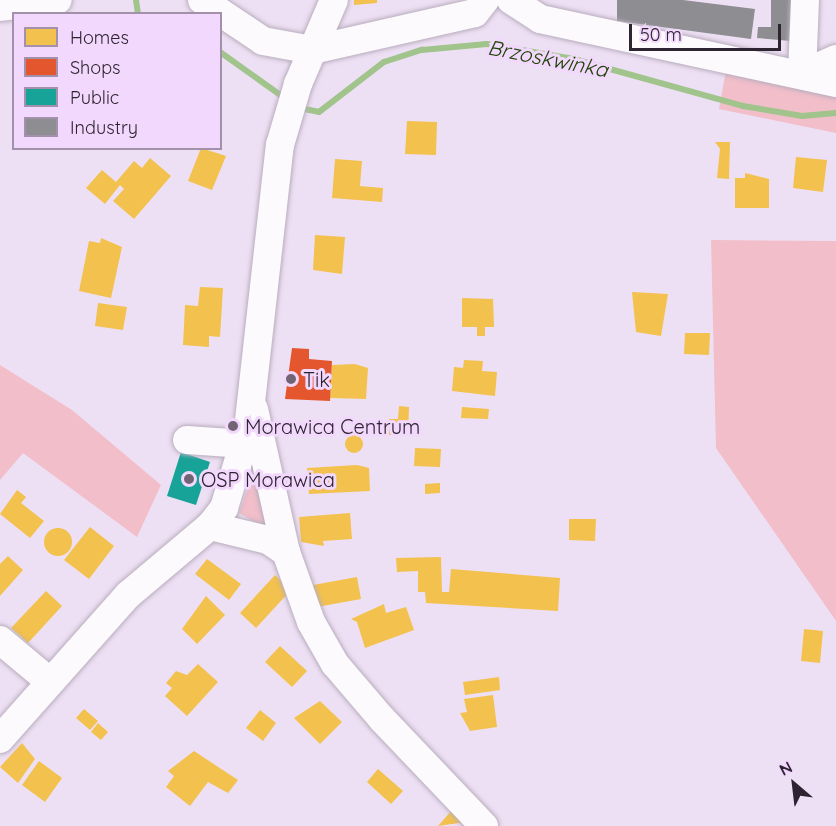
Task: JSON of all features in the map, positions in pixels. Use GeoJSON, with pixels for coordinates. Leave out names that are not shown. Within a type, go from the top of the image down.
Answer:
{"type":"FeatureCollection","features":[{"type":"Feature","properties":{"kind":"street"},"geometry":{"type":"LineString","coordinates":[[0,8],[58,0]]}},
{"type":"Feature","properties":{"kind":"street"},"geometry":{"type":"LineString","coordinates":[[202,0],[220,12]]}},
{"type":"Feature","properties":{"kind":"street"},"geometry":{"type":"LineString","coordinates":[[0,739],[48,680],[128,595],[210,526],[224,508],[245,444],[284,126],[298,84],[334,0]]}},
{"type":"Feature","properties":{"kind":"street"},"geometry":{"type":"LineString","coordinates":[[222,13],[263,41],[312,50],[475,13],[485,0]]}},
{"type":"Feature","properties":{"kind":"street"},"geometry":{"type":"LineString","coordinates":[[802,74],[805,0]]}},
{"type":"Feature","properties":{"kind":"street"},"geometry":{"type":"LineString","coordinates":[[515,1],[540,20],[836,83]]}},
{"type":"Feature","properties":{"kind":"street"},"geometry":{"type":"LineString","coordinates":[[802,74],[836,59]]}},
{"type":"Feature","properties":{"kind":"street"},"geometry":{"type":"LineString","coordinates":[[250,399],[270,464],[286,552],[311,622],[335,664],[430,774],[484,826]]}},
{"type":"Feature","properties":{"kind":"street"},"geometry":{"type":"LineString","coordinates":[[187,440],[245,444]]}},
{"type":"Feature","properties":{"kind":"street"},"geometry":{"type":"LineString","coordinates":[[210,526],[268,540],[286,552]]}},
{"type":"Feature","properties":{"kind":"street"},"geometry":{"type":"LineString","coordinates":[[0,640],[48,680]]}},
{"type":"Feature","properties":{"kind":"shaded area"},"geometry":{"type":"Polygon","coordinates":[[[726,70],[836,97],[836,133],[719,109],[726,70]]]}},
{"type":"Feature","properties":{"kind":"shaded area"},"geometry":{"type":"Polygon","coordinates":[[[711,240],[836,241],[836,621],[716,448],[711,240]]]}},
{"type":"Feature","properties":{"kind":"shaded area"},"geometry":{"type":"Polygon","coordinates":[[[0,365],[72,410],[161,485],[137,537],[23,453],[0,480],[0,365]]]}},
{"type":"Feature","properties":{"kind":"shaded area"},"geometry":{"type":"Polygon","coordinates":[[[253,474],[261,474],[273,516],[263,527],[239,513],[253,474]]]}},
{"type":"Feature","properties":{"kind":"building: Homes"},"geometry":{"type":"Polygon","coordinates":[[[354,0],[377,0],[377,3],[354,5],[354,0]]]}},
{"type":"Feature","properties":{"kind":"building: Homes"},"geometry":{"type":"Polygon","coordinates":[[[407,121],[437,122],[436,155],[405,154],[407,121]]]}},
{"type":"Feature","properties":{"kind":"building: Homes"},"geometry":{"type":"Polygon","coordinates":[[[715,142],[730,142],[729,179],[717,178],[720,149],[715,142]]]}},
{"type":"Feature","properties":{"kind":"building: Homes"},"geometry":{"type":"Polygon","coordinates":[[[200,150],[226,156],[212,190],[188,181],[200,150]]]}},
{"type":"Feature","properties":{"kind":"building: Homes"},"geometry":{"type":"Polygon","coordinates":[[[796,157],[827,160],[823,192],[793,188],[796,157]]]}},
{"type":"Feature","properties":{"kind":"building: Homes"},"geometry":{"type":"Polygon","coordinates":[[[150,158],[171,176],[134,219],[113,201],[124,189],[120,185],[105,204],[86,188],[102,170],[116,182],[134,161],[142,168],[150,158]]]}},
{"type":"Feature","properties":{"kind":"building: Homes"},"geometry":{"type":"Polygon","coordinates":[[[335,159],[362,161],[360,186],[383,188],[382,202],[332,198],[335,159]]]}},
{"type":"Feature","properties":{"kind":"building: Homes"},"geometry":{"type":"Polygon","coordinates":[[[745,173],[769,179],[769,208],[735,208],[735,178],[745,178],[745,173]]]}},
{"type":"Feature","properties":{"kind":"building: Homes"},"geometry":{"type":"Polygon","coordinates":[[[315,235],[345,237],[342,274],[313,270],[315,235]]]}},
{"type":"Feature","properties":{"kind":"building: Homes"},"geometry":{"type":"Polygon","coordinates":[[[101,238],[122,247],[111,298],[79,291],[89,241],[100,243],[101,238]]]}},
{"type":"Feature","properties":{"kind":"building: Homes"},"geometry":{"type":"Polygon","coordinates":[[[200,287],[223,288],[220,337],[209,336],[209,347],[183,345],[185,305],[198,306],[200,287]]]}},
{"type":"Feature","properties":{"kind":"building: Homes"},"geometry":{"type":"Polygon","coordinates":[[[632,292],[668,294],[661,336],[636,332],[632,292]]]}},
{"type":"Feature","properties":{"kind":"building: Homes"},"geometry":{"type":"Polygon","coordinates":[[[462,298],[493,299],[494,327],[485,327],[485,336],[477,336],[477,327],[462,327],[462,298]]]}},
{"type":"Feature","properties":{"kind":"building: Homes"},"geometry":{"type":"Polygon","coordinates":[[[98,303],[127,307],[123,330],[95,326],[98,303]]]}},
{"type":"Feature","properties":{"kind":"building: Homes"},"geometry":{"type":"Polygon","coordinates":[[[685,333],[710,333],[709,355],[684,354],[685,333]]]}},
{"type":"Feature","properties":{"kind":"building: Homes"},"geometry":{"type":"Polygon","coordinates":[[[464,360],[483,361],[482,371],[497,372],[495,396],[452,391],[454,367],[463,368],[464,360]]]}},
{"type":"Feature","properties":{"kind":"building: Homes"},"geometry":{"type":"Polygon","coordinates":[[[355,364],[368,368],[366,399],[330,398],[332,365],[355,364]]]}},
{"type":"Feature","properties":{"kind":"building: Homes"},"geometry":{"type":"Polygon","coordinates":[[[399,406],[409,407],[408,435],[389,435],[389,419],[398,419],[399,406]]]}},
{"type":"Feature","properties":{"kind":"building: Homes"},"geometry":{"type":"Polygon","coordinates":[[[462,407],[489,409],[488,419],[461,418],[462,407]]]}},
{"type":"Feature","properties":{"kind":"building: Homes"},"geometry":{"type":"Polygon","coordinates":[[[354,435],[360,438],[363,444],[360,450],[354,453],[348,450],[345,444],[348,438],[354,435]]]}},
{"type":"Feature","properties":{"kind":"building: Homes"},"geometry":{"type":"Polygon","coordinates":[[[415,448],[441,449],[440,467],[414,466],[415,448]]]}},
{"type":"Feature","properties":{"kind":"building: Homes"},"geometry":{"type":"Polygon","coordinates":[[[357,465],[369,468],[370,491],[309,494],[307,468],[357,465]]]}},
{"type":"Feature","properties":{"kind":"building: Homes"},"geometry":{"type":"Polygon","coordinates":[[[440,483],[440,493],[425,494],[425,484],[440,483]]]}},
{"type":"Feature","properties":{"kind":"building: Homes"},"geometry":{"type":"Polygon","coordinates":[[[17,490],[26,497],[21,503],[44,521],[30,538],[0,514],[17,490]]]}},
{"type":"Feature","properties":{"kind":"building: Homes"},"geometry":{"type":"Polygon","coordinates":[[[350,513],[352,539],[323,541],[324,546],[301,542],[299,517],[350,513]]]}},
{"type":"Feature","properties":{"kind":"building: Homes"},"geometry":{"type":"Polygon","coordinates":[[[569,519],[596,519],[595,541],[569,540],[569,519]]]}},
{"type":"Feature","properties":{"kind":"building: Homes"},"geometry":{"type":"Polygon","coordinates":[[[90,527],[114,546],[89,579],[64,560],[90,527]]]}},
{"type":"Feature","properties":{"kind":"building: Homes"},"geometry":{"type":"Polygon","coordinates":[[[58,528],[68,532],[72,542],[68,552],[58,556],[48,552],[44,542],[48,532],[58,528]]]}},
{"type":"Feature","properties":{"kind":"building: Homes"},"geometry":{"type":"Polygon","coordinates":[[[8,556],[23,570],[0,596],[0,564],[8,556]]]}},
{"type":"Feature","properties":{"kind":"building: Homes"},"geometry":{"type":"Polygon","coordinates":[[[441,557],[442,592],[449,592],[451,569],[560,578],[558,611],[426,603],[425,592],[418,592],[418,571],[397,572],[396,558],[441,557]]]}},
{"type":"Feature","properties":{"kind":"building: Homes"},"geometry":{"type":"Polygon","coordinates":[[[207,559],[241,584],[229,600],[195,574],[207,559]]]}},
{"type":"Feature","properties":{"kind":"building: Homes"},"geometry":{"type":"Polygon","coordinates":[[[275,575],[291,590],[256,628],[240,613],[275,575]]]}},
{"type":"Feature","properties":{"kind":"building: Homes"},"geometry":{"type":"Polygon","coordinates":[[[357,577],[361,599],[317,607],[313,585],[357,577]]]}},
{"type":"Feature","properties":{"kind":"building: Homes"},"geometry":{"type":"Polygon","coordinates":[[[46,591],[62,606],[28,643],[11,628],[46,591]]]}},
{"type":"Feature","properties":{"kind":"building: Homes"},"geometry":{"type":"Polygon","coordinates":[[[206,596],[225,615],[197,644],[182,629],[206,596]]]}},
{"type":"Feature","properties":{"kind":"building: Homes"},"geometry":{"type":"Polygon","coordinates":[[[384,604],[386,613],[406,607],[414,630],[365,648],[357,622],[351,619],[384,604]]]}},
{"type":"Feature","properties":{"kind":"building: Homes"},"geometry":{"type":"Polygon","coordinates":[[[804,629],[823,631],[820,663],[801,661],[804,629]]]}},
{"type":"Feature","properties":{"kind":"building: Homes"},"geometry":{"type":"Polygon","coordinates":[[[280,646],[307,671],[292,687],[265,662],[280,646]]]}},
{"type":"Feature","properties":{"kind":"building: Homes"},"geometry":{"type":"Polygon","coordinates":[[[198,664],[218,682],[187,716],[165,696],[172,688],[166,683],[176,671],[187,675],[198,664]]]}},
{"type":"Feature","properties":{"kind":"building: Homes"},"geometry":{"type":"Polygon","coordinates":[[[499,677],[500,690],[465,695],[463,682],[499,677]]]}},
{"type":"Feature","properties":{"kind":"building: Homes"},"geometry":{"type":"Polygon","coordinates":[[[493,695],[497,727],[470,731],[460,713],[467,712],[464,699],[493,695]]]}},
{"type":"Feature","properties":{"kind":"building: Homes"},"geometry":{"type":"Polygon","coordinates":[[[320,701],[342,722],[320,744],[294,718],[320,701]]]}},
{"type":"Feature","properties":{"kind":"building: Homes"},"geometry":{"type":"Polygon","coordinates":[[[84,709],[98,721],[90,730],[76,718],[84,709]]]}},
{"type":"Feature","properties":{"kind":"building: Homes"},"geometry":{"type":"Polygon","coordinates":[[[260,710],[276,723],[263,741],[246,728],[260,710]]]}},
{"type":"Feature","properties":{"kind":"building: Homes"},"geometry":{"type":"Polygon","coordinates":[[[98,723],[108,732],[101,740],[91,732],[98,723]]]}},
{"type":"Feature","properties":{"kind":"building: Homes"},"geometry":{"type":"Polygon","coordinates":[[[22,743],[35,759],[18,783],[0,767],[22,743]]]}},
{"type":"Feature","properties":{"kind":"building: Homes"},"geometry":{"type":"Polygon","coordinates":[[[194,751],[238,780],[228,793],[208,782],[190,806],[166,787],[174,776],[168,771],[194,751]]]}},
{"type":"Feature","properties":{"kind":"building: Homes"},"geometry":{"type":"Polygon","coordinates":[[[39,761],[62,778],[45,802],[22,785],[39,761]]]}},
{"type":"Feature","properties":{"kind":"building: Homes"},"geometry":{"type":"Polygon","coordinates":[[[378,769],[403,791],[391,804],[367,782],[378,769]]]}},
{"type":"Feature","properties":{"kind":"building: Homes"},"geometry":{"type":"Polygon","coordinates":[[[452,810],[466,822],[438,826],[452,810]]]}},
{"type":"Feature","properties":{"kind":"building: Shops"},"geometry":{"type":"Polygon","coordinates":[[[292,348],[309,349],[309,359],[332,361],[330,401],[285,399],[292,348]]]}},
{"type":"Feature","properties":{"kind":"building: Public","name":"OSP Morawica"},"geometry":{"type":"Polygon","coordinates":[[[181,452],[210,462],[196,505],[167,496],[181,452]]]}},
{"type":"Feature","properties":{"kind":"building: Industry"},"geometry":{"type":"Polygon","coordinates":[[[617,0],[683,0],[755,9],[751,39],[617,21],[617,0]]]}},
{"type":"Feature","properties":{"kind":"building: Industry"},"geometry":{"type":"Polygon","coordinates":[[[771,0],[792,0],[791,41],[757,38],[758,27],[771,27],[771,0]]]}},
{"type":"Feature","properties":{"kind":"waterway","name":"Brzoskwinka"},"geometry":{"type":"LineString","coordinates":[[136,0],[138,12]]}},
{"type":"Feature","properties":{"kind":"waterway","name":"Brzoskwinka"},"geometry":{"type":"LineString","coordinates":[[299,108],[319,112],[384,62],[422,50],[487,44],[574,59],[743,106],[802,116],[836,113]]}},
{"type":"Feature","properties":{"kind":"waterway","name":"Brzoskwinka"},"geometry":{"type":"LineString","coordinates":[[222,53],[286,99]]}},
{"type":"Feature","properties":{"kind":"place","name":"Tik"},"geometry":{"type":"Point","coordinates":[291,379]}},
{"type":"Feature","properties":{"kind":"place","name":"Morawica Centrum"},"geometry":{"type":"Point","coordinates":[233,426]}},
{"type":"Feature","properties":{"kind":"place","name":"OSP Morawica"},"geometry":{"type":"Point","coordinates":[189,479]}}]}
